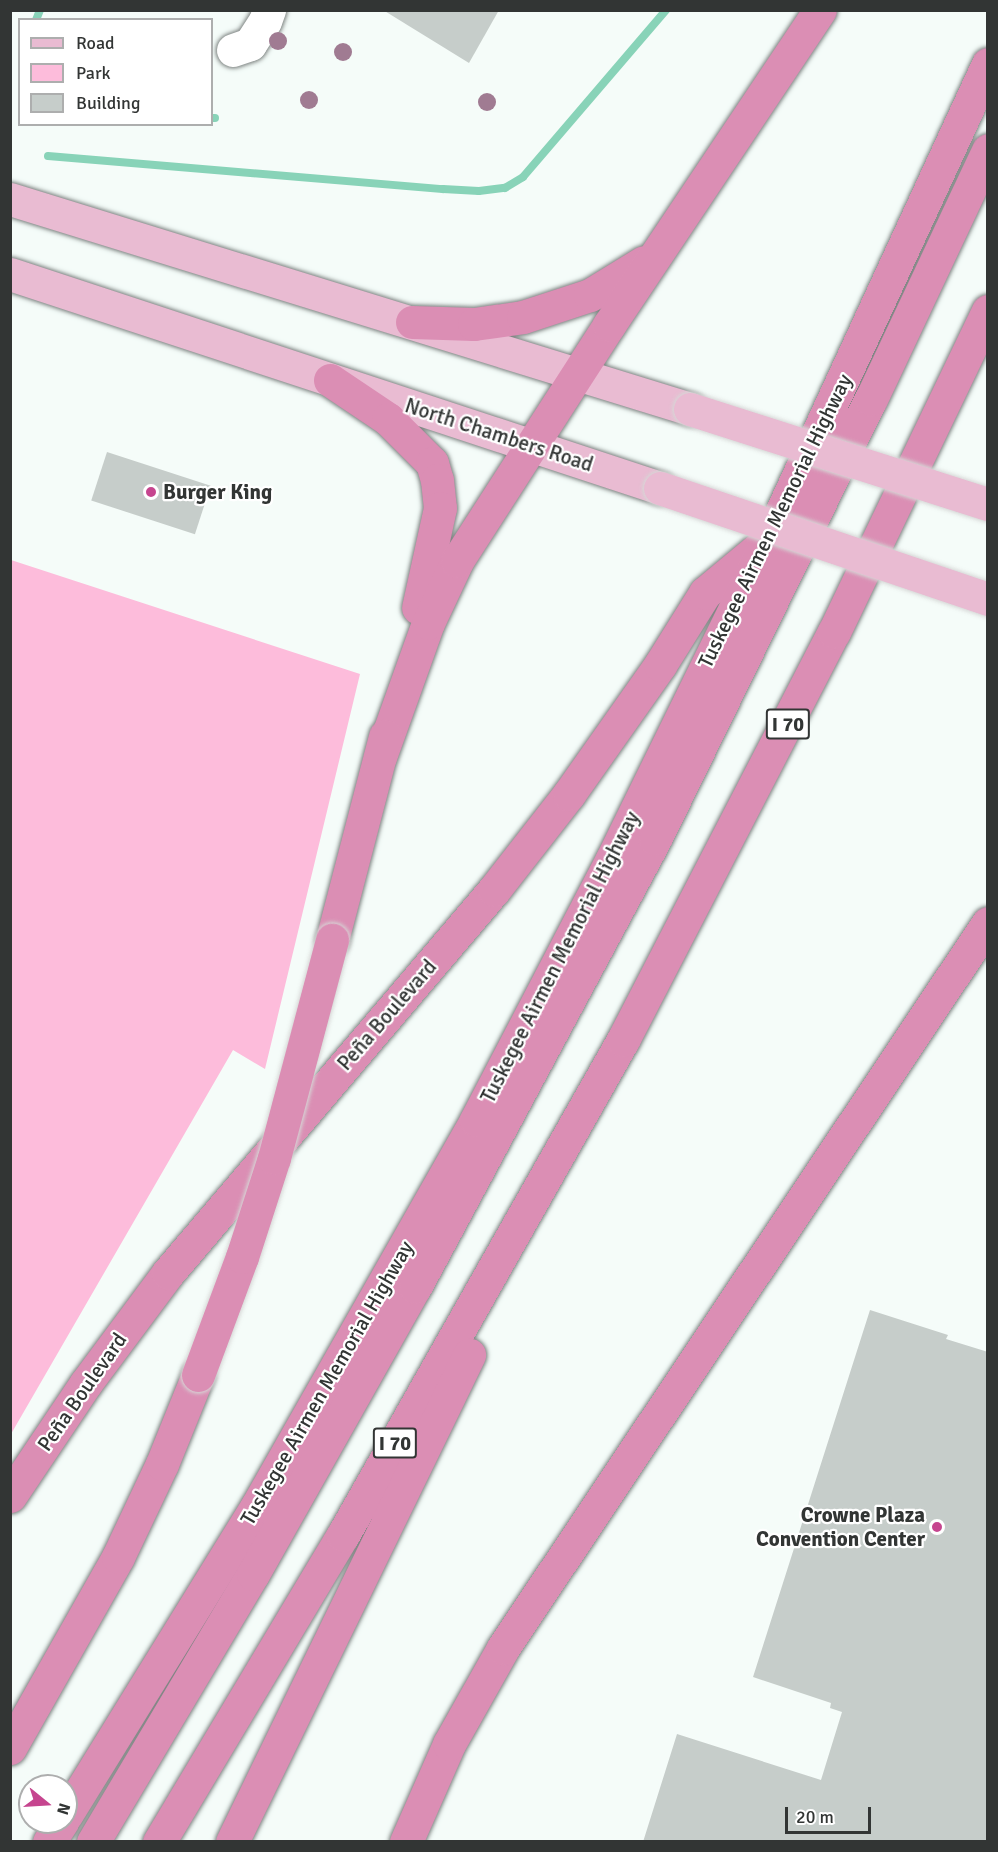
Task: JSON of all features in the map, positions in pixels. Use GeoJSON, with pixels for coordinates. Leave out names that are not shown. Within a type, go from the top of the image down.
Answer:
{"type":"FeatureCollection","features":[{"type":"Feature","properties":{"kind":"highway"},"geometry":{"type":"LineString","coordinates":[[380,756],[442,589],[474,532],[820,10]]}},
{"type":"Feature","properties":{"kind":"highway","name":"Tuskegee Airmen Memorial Highway"},"geometry":{"type":"LineString","coordinates":[[78,1796],[245,1525],[444,1179],[612,859],[769,539],[987,64]]}},
{"type":"Feature","properties":{"kind":"highway"},"geometry":{"type":"LineString","coordinates":[[93,1842],[253,1574],[403,1308],[655,839],[872,399],[987,150]]}},
{"type":"Feature","properties":{"kind":"highway"},"geometry":{"type":"LineString","coordinates":[[412,322],[474,324],[516,318],[549,310],[604,288],[635,269],[663,245]]}},
{"type":"Feature","properties":{"kind":"highway","name":"I 70"},"geometry":{"type":"LineString","coordinates":[[159,1842],[343,1535],[623,1040],[800,701],[945,403],[987,311]]}},
{"type":"Feature","properties":{"kind":"highway"},"geometry":{"type":"LineString","coordinates":[[945,403],[987,321]]}},
{"type":"Feature","properties":{"kind":"highway"},"geometry":{"type":"LineString","coordinates":[[10,1748],[118,1557],[162,1464],[242,1257],[274,1158],[380,756],[436,531],[440,508],[437,480],[428,456],[388,419],[330,380]]}},
{"type":"Feature","properties":{"kind":"highway","name":"Peña Boulevard"},"geometry":{"type":"LineString","coordinates":[[10,1496],[86,1383],[175,1264],[472,915],[563,802],[648,683],[705,592],[769,539]]}},
{"type":"Feature","properties":{"kind":"highway"},"geometry":{"type":"LineString","coordinates":[[406,1842],[453,1736],[503,1648],[987,923]]}},
{"type":"Feature","properties":{"kind":"highway"},"geometry":{"type":"LineString","coordinates":[[232,1842],[623,1040]]}},
{"type":"Feature","properties":{"kind":"main road"},"geometry":{"type":"LineString","coordinates":[[10,199],[216,264],[578,373],[987,504]]}},
{"type":"Feature","properties":{"kind":"main road","name":"North Chambers Road"},"geometry":{"type":"LineString","coordinates":[[10,274],[533,445],[987,598]]}},
{"type":"Feature","properties":{"kind":"main road"},"geometry":{"type":"LineString","coordinates":[[10,288],[46,286]]}},
{"type":"Feature","properties":{"kind":"lane"},"geometry":{"type":"LineString","coordinates":[[233,50],[250,44],[265,21],[268,10]]}},
{"type":"Feature","properties":{"kind":"green space"},"geometry":{"type":"Polygon","coordinates":[[[11,560],[360,674],[265,1069],[233,1050],[11,1434],[11,560]]]}},
{"type":"Feature","properties":{"kind":"building"},"geometry":{"type":"Polygon","coordinates":[[[383,10],[499,10],[469,63],[383,10]]]}},
{"type":"Feature","properties":{"kind":"building","name":"Burger King"},"geometry":{"type":"Polygon","coordinates":[[[107,452],[211,486],[195,534],[91,501],[107,452]]]}},
{"type":"Feature","properties":{"kind":"building","name":"Crowne Plaza Convention Center"},"geometry":{"type":"Polygon","coordinates":[[[870,1310],[948,1335],[946,1339],[988,1352],[988,1842],[643,1842],[677,1734],[821,1780],[842,1712],[830,1708],[831,1703],[753,1677],[870,1310]]]}},
{"type":"Feature","properties":{"kind":"waterway"},"geometry":{"type":"LineString","coordinates":[[37,18],[40,10]]}},
{"type":"Feature","properties":{"kind":"waterway"},"geometry":{"type":"LineString","coordinates":[[48,156],[443,189],[479,191],[505,188],[523,177],[666,10]]}},
{"type":"Feature","properties":{"kind":"place","name":"Burger King"},"geometry":{"type":"Point","coordinates":[151,492]}},
{"type":"Feature","properties":{"kind":"place","name":"Crowne Plaza Convention Center"},"geometry":{"type":"Point","coordinates":[937,1527]}}]}
